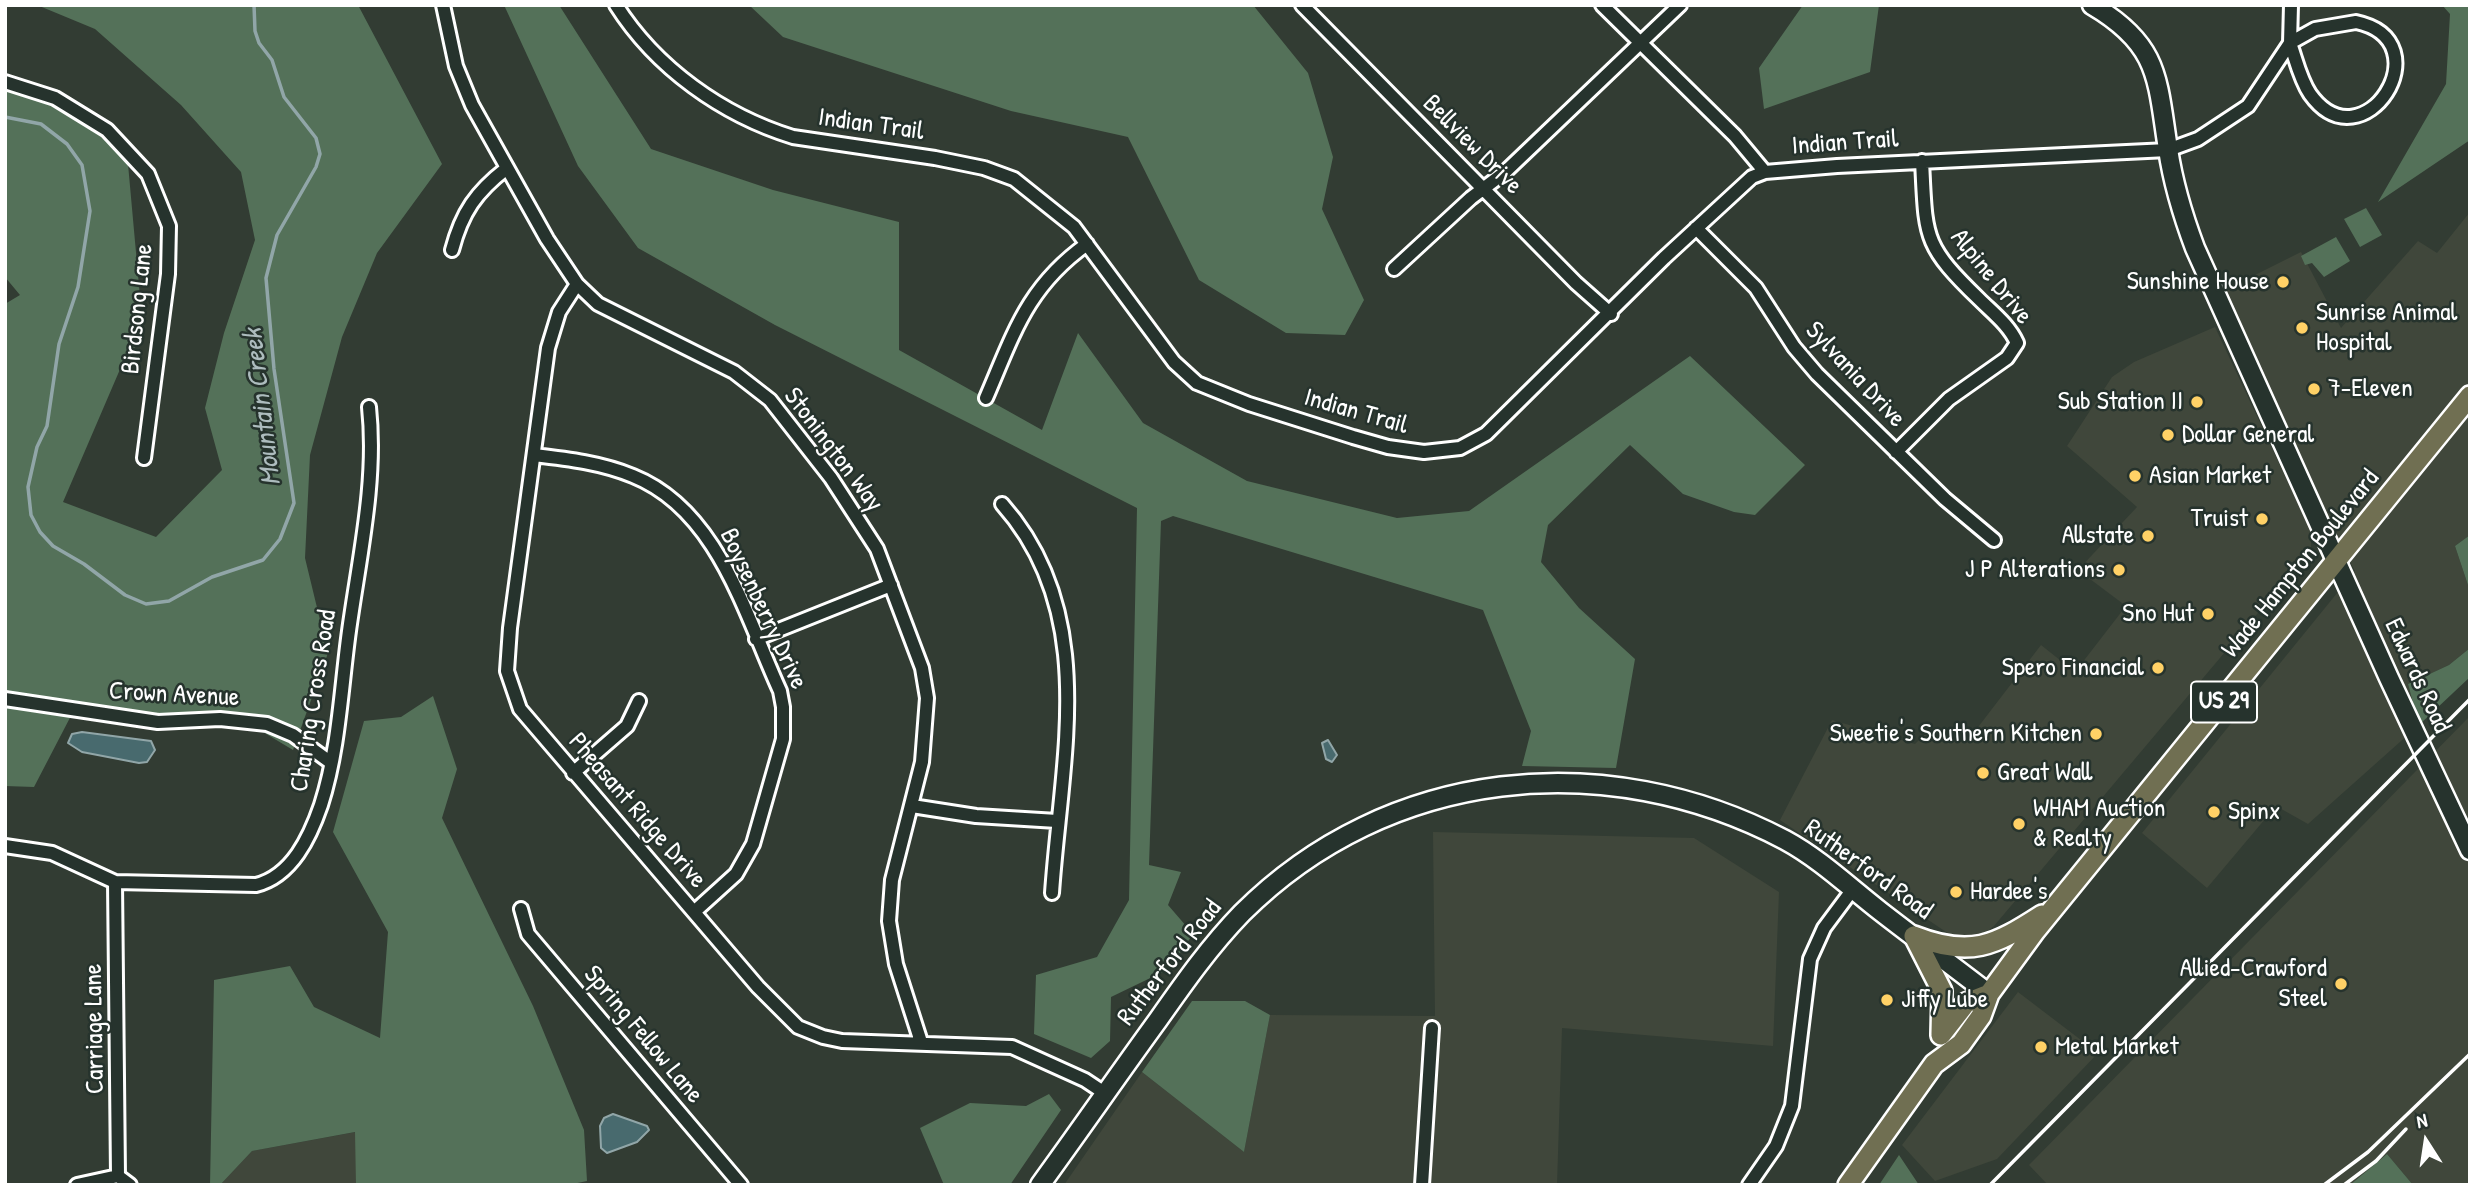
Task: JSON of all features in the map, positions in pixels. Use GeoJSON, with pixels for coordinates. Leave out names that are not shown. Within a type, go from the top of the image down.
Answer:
{"type":"FeatureCollection","features":[{"type":"Feature","properties":{"kind":"main road","name":"Wade Hampton Boulevard"},"geometry":{"type":"LineString","coordinates":[[1848,1185],[1934,1064],[1961,1044],[1981,1016],[1989,994],[2058,904],[2470,396]]}},
{"type":"Feature","properties":{"kind":"main road"},"geometry":{"type":"LineString","coordinates":[[1914,936],[1942,947],[1979,948],[2001,939],[2058,904]]}},
{"type":"Feature","properties":{"kind":"main road"},"geometry":{"type":"LineString","coordinates":[[1914,936],[1942,991],[1941,1034]]}},
{"type":"Feature","properties":{"kind":"main road","name":"Wade Hampton Boulevard"},"geometry":{"type":"LineString","coordinates":[[1934,1064],[1941,1034],[1966,1003],[1989,994]]}},
{"type":"Feature","properties":{"kind":"street","name":"Stonington Way"},"geometry":{"type":"LineString","coordinates":[[443,5],[463,85],[507,168],[576,284],[598,304],[734,372],[770,400],[859,520],[877,549],[922,668],[926,691],[922,762],[892,880],[889,921],[896,964],[921,1042]]}},
{"type":"Feature","properties":{"kind":"street","name":"Indian Trail"},"geometry":{"type":"LineString","coordinates":[[616,5],[642,40],[667,65],[694,87],[741,117],[793,137],[935,158],[1004,174],[1045,201],[1087,244],[1174,362],[1197,383],[1249,404],[1353,438],[1410,451],[1444,451],[1469,444],[1486,434],[1746,180],[1765,172],[1922,161],[2168,150],[2198,138],[2241,113],[2256,97],[2290,43]]}},
{"type":"Feature","properties":{"kind":"street","name":"Bellview Drive"},"geometry":{"type":"LineString","coordinates":[[1302,5],[1611,314]]}},
{"type":"Feature","properties":{"kind":"street"},"geometry":{"type":"LineString","coordinates":[[1602,5],[1765,172]]}},
{"type":"Feature","properties":{"kind":"street"},"geometry":{"type":"LineString","coordinates":[[1394,269],[1484,188],[1499,178],[1680,5]]}},
{"type":"Feature","properties":{"kind":"street","name":"Edwards Road"},"geometry":{"type":"LineString","coordinates":[[2092,5],[2133,35],[2150,59],[2160,85],[2174,185],[2195,248],[2336,562],[2470,850]]}},
{"type":"Feature","properties":{"kind":"street"},"geometry":{"type":"LineString","coordinates":[[2290,43],[2331,24],[2356,22],[2368,25],[2384,39],[2393,53],[2395,70],[2392,88],[2381,103],[2365,113],[2348,116],[2330,111],[2318,103],[2305,84],[2290,43],[2291,5]]}},
{"type":"Feature","properties":{"kind":"street","name":"Birdsong Lane"},"geometry":{"type":"LineString","coordinates":[[5,82],[55,98],[107,130],[148,174],[169,226],[168,274],[144,458]]}},
{"type":"Feature","properties":{"kind":"street","name":"Alpine Drive"},"geometry":{"type":"LineString","coordinates":[[1896,452],[1949,399],[2007,358],[2017,343],[2007,326],[1955,276],[1934,250],[1926,224],[1922,161]]}},
{"type":"Feature","properties":{"kind":"street"},"geometry":{"type":"LineString","coordinates":[[452,250],[466,208],[488,183],[507,168]]}},
{"type":"Feature","properties":{"kind":"street","name":"Sylvania Drive"},"geometry":{"type":"LineString","coordinates":[[1696,228],[1756,288],[1794,347],[1817,374],[1896,452],[1994,540]]}},
{"type":"Feature","properties":{"kind":"street"},"geometry":{"type":"LineString","coordinates":[[986,398],[1034,294],[1055,270],[1087,244]]}},
{"type":"Feature","properties":{"kind":"street","name":"Pheasant Ridge Drive"},"geometry":{"type":"LineString","coordinates":[[576,284],[553,329],[534,455],[507,671],[520,709],[783,1015],[798,1027],[842,1041],[1012,1046],[1062,1069],[1106,1094]]}},
{"type":"Feature","properties":{"kind":"street","name":"Charing Cross Road"},"geometry":{"type":"LineString","coordinates":[[5,846],[52,853],[115,882],[246,886],[268,881],[289,866],[305,841],[321,805],[341,705],[369,475],[372,432],[369,407]]}},
{"type":"Feature","properties":{"kind":"street","name":"Boysenberry Drive"},"geometry":{"type":"LineString","coordinates":[[534,455],[583,462],[625,472],[677,502],[698,524],[716,552],[780,691],[783,707],[780,757],[746,860],[730,880],[694,912]]}},
{"type":"Feature","properties":{"kind":"street"},"geometry":{"type":"LineString","coordinates":[[1002,504],[1030,541],[1057,604],[1066,642],[1066,724],[1052,893]]}},
{"type":"Feature","properties":{"kind":"street"},"geometry":{"type":"LineString","coordinates":[[756,639],[891,585]]}},
{"type":"Feature","properties":{"kind":"street","name":"Crown Avenue"},"geometry":{"type":"LineString","coordinates":[[5,699],[158,722],[220,719],[267,724],[293,735],[330,762]]}},
{"type":"Feature","properties":{"kind":"street"},"geometry":{"type":"LineString","coordinates":[[573,773],[627,726],[639,701]]}},
{"type":"Feature","properties":{"kind":"street","name":"Rutherford Road"},"geometry":{"type":"LineString","coordinates":[[1041,1185],[1202,958],[1243,912],[1277,882],[1332,845],[1391,815],[1435,800],[1486,788],[1556,782],[1629,787],[1722,811],[1786,841],[1989,994]]}},
{"type":"Feature","properties":{"kind":"street"},"geometry":{"type":"LineString","coordinates":[[912,806],[976,816],[1057,821]]}},
{"type":"Feature","properties":{"kind":"street","name":"Carriage Lane"},"geometry":{"type":"LineString","coordinates":[[115,882],[118,1176]]}},
{"type":"Feature","properties":{"kind":"street"},"geometry":{"type":"LineString","coordinates":[[1749,1185],[1776,1146],[1792,1106],[1810,959],[1824,928],[1853,889]]}},
{"type":"Feature","properties":{"kind":"street","name":"Spring Fellow Lane"},"geometry":{"type":"LineString","coordinates":[[520,909],[528,934],[741,1185]]}},
{"type":"Feature","properties":{"kind":"street"},"geometry":{"type":"LineString","coordinates":[[1422,1185],[1432,1028]]}},
{"type":"Feature","properties":{"kind":"street"},"geometry":{"type":"LineString","coordinates":[[77,1185],[118,1176],[130,1185]]}},
{"type":"Feature","properties":{"kind":"shaded area"},"geometry":{"type":"Polygon","coordinates":[[[2470,212],[2470,535],[2455,546],[2470,591],[2470,648],[2449,665],[2408,684],[2419,725],[2308,824],[2276,806],[2207,888],[2142,833],[2355,571],[2324,512],[2223,291],[2301,252],[2341,328],[2418,241],[2437,253],[2470,212]]]}},
{"type":"Feature","properties":{"kind":"shaded area"},"geometry":{"type":"Polygon","coordinates":[[[2215,327],[2311,531],[2311,550],[1994,926],[1978,939],[1955,938],[1780,820],[1832,720],[1915,744],[1929,730],[1972,735],[2041,645],[2075,672],[2126,606],[2078,570],[2137,507],[2067,446],[2112,377],[2134,362],[2215,327]]]}},
{"type":"Feature","properties":{"kind":"shaded area"},"geometry":{"type":"Polygon","coordinates":[[[2470,716],[2470,1185],[2413,1185],[2387,1154],[2350,1185],[2048,1185],[2029,1165],[2470,716]]]}},
{"type":"Feature","properties":{"kind":"shaded area"},"geometry":{"type":"Polygon","coordinates":[[[1433,832],[1694,838],[1779,892],[1773,1046],[1562,1028],[1557,1185],[1064,1185],[1142,1072],[1244,1152],[1270,1015],[1435,1016],[1433,832]]]}},
{"type":"Feature","properties":{"kind":"shaded area"},"geometry":{"type":"Polygon","coordinates":[[[2018,992],[2098,1053],[1997,1159],[1935,1181],[1902,1145],[2018,992]]]}},
{"type":"Feature","properties":{"kind":"shaded area"},"geometry":{"type":"Polygon","coordinates":[[[356,1132],[356,1185],[220,1185],[252,1151],[356,1132]]]}},
{"type":"Feature","properties":{"kind":"green space"},"geometry":{"type":"Polygon","coordinates":[[[37,5],[358,5],[442,164],[377,253],[342,337],[310,455],[305,558],[328,653],[293,750],[248,723],[74,710],[34,787],[5,786],[5,304],[20,295],[5,277],[5,91],[91,113],[128,164],[142,319],[141,338],[121,367],[63,502],[156,537],[222,470],[205,408],[224,333],[255,240],[241,172],[181,105],[95,29],[37,5]]]}},
{"type":"Feature","properties":{"kind":"green space"},"geometry":{"type":"Polygon","coordinates":[[[504,5],[559,5],[651,149],[773,190],[899,222],[899,350],[1042,430],[1078,333],[1143,423],[1247,481],[1397,518],[1469,511],[1690,356],[1805,465],[1755,515],[1734,512],[1683,494],[1630,445],[1548,525],[1541,562],[1579,608],[1635,659],[1616,768],[1522,766],[1531,731],[1483,610],[1173,516],[1161,521],[1149,865],[1181,872],[1168,905],[1193,934],[1169,969],[1111,997],[1110,1041],[1091,1058],[1034,1034],[1036,975],[1097,957],[1129,900],[1137,508],[775,325],[638,248],[578,166],[504,5]]]}},
{"type":"Feature","properties":{"kind":"green space"},"geometry":{"type":"Polygon","coordinates":[[[749,5],[1253,5],[1308,73],[1333,157],[1322,209],[1364,300],[1345,335],[1286,333],[1199,280],[1128,137],[1011,111],[783,37],[749,5]]]}},
{"type":"Feature","properties":{"kind":"green space"},"geometry":{"type":"Polygon","coordinates":[[[1803,5],[1879,5],[1870,72],[1764,109],[1759,68],[1803,5]]]}},
{"type":"Feature","properties":{"kind":"green space"},"geometry":{"type":"Polygon","coordinates":[[[2442,5],[2470,5],[2470,140],[2378,202],[2446,84],[2450,14],[2442,5]]]}},
{"type":"Feature","properties":{"kind":"green space"},"geometry":{"type":"Polygon","coordinates":[[[2366,208],[2382,235],[2360,247],[2344,219],[2366,208]]]}},
{"type":"Feature","properties":{"kind":"green space"},"geometry":{"type":"Polygon","coordinates":[[[2336,237],[2350,261],[2324,277],[2312,263],[2305,265],[2301,256],[2336,237]]]}},
{"type":"Feature","properties":{"kind":"green space"},"geometry":{"type":"Polygon","coordinates":[[[2470,535],[2470,591],[2455,546],[2470,535]]]}},
{"type":"Feature","properties":{"kind":"green space"},"geometry":{"type":"Polygon","coordinates":[[[2470,648],[2470,677],[2419,725],[2408,684],[2449,665],[2470,648]]]}},
{"type":"Feature","properties":{"kind":"green space"},"geometry":{"type":"Polygon","coordinates":[[[433,696],[457,769],[442,818],[533,1006],[584,1130],[587,1181],[568,1185],[356,1185],[355,1132],[252,1151],[220,1185],[210,1185],[214,980],[290,966],[314,1007],[380,1038],[388,932],[333,832],[364,721],[401,717],[433,696]]]}},
{"type":"Feature","properties":{"kind":"green space"},"geometry":{"type":"Polygon","coordinates":[[[1192,1001],[1245,1001],[1270,1015],[1244,1152],[1142,1072],[1192,1001]]]}},
{"type":"Feature","properties":{"kind":"green space"},"geometry":{"type":"Polygon","coordinates":[[[1049,1094],[1061,1110],[1010,1185],[944,1185],[920,1128],[970,1103],[1026,1106],[1049,1094]]]}},
{"type":"Feature","properties":{"kind":"green space"},"geometry":{"type":"Polygon","coordinates":[[[2387,1154],[2413,1185],[2350,1185],[2387,1154]]]}},
{"type":"Feature","properties":{"kind":"green space"},"geometry":{"type":"Polygon","coordinates":[[[1899,1155],[1919,1185],[1879,1185],[1899,1155]]]}},
{"type":"Feature","properties":{"kind":"water"},"geometry":{"type":"Polygon","coordinates":[[[82,732],[151,741],[155,750],[147,762],[139,763],[82,752],[68,743],[72,734],[82,732]]]}},
{"type":"Feature","properties":{"kind":"water"},"geometry":{"type":"Polygon","coordinates":[[[1328,740],[1337,755],[1332,762],[1326,759],[1322,743],[1328,740]]]}},
{"type":"Feature","properties":{"kind":"water"},"geometry":{"type":"Polygon","coordinates":[[[613,1114],[647,1126],[649,1130],[637,1142],[607,1153],[601,1148],[600,1126],[604,1118],[613,1114]]]}},
{"type":"Feature","properties":{"kind":"waterway","name":"Mountain Creek"},"geometry":{"type":"LineString","coordinates":[[5,117],[41,124],[67,144],[82,165],[90,211],[78,287],[59,344],[47,426],[37,447],[28,487],[31,515],[40,532],[53,546],[84,564],[125,595],[146,604],[169,601],[212,577],[263,560],[280,539],[294,503],[274,369],[266,278],[277,235],[316,167],[320,154],[316,138],[284,97],[272,60],[259,43],[255,31],[254,5]]}},
{"type":"Feature","properties":{"kind":"railway"},"geometry":{"type":"LineString","coordinates":[[1990,1185],[2470,699]]}},
{"type":"Feature","properties":{"kind":"railway"},"geometry":{"type":"LineString","coordinates":[[2324,1185],[2368,1152],[2470,1054]]}},
{"type":"Feature","properties":{"kind":"railway"},"geometry":{"type":"LineString","coordinates":[[2344,1185],[2376,1161],[2406,1129]]}},
{"type":"Feature","properties":{"kind":"place","name":"Sunshine House"},"geometry":{"type":"Point","coordinates":[2283,282]}},
{"type":"Feature","properties":{"kind":"place","name":"Sunrise Animal Hospital"},"geometry":{"type":"Point","coordinates":[2302,328]}},
{"type":"Feature","properties":{"kind":"place","name":"7-Eleven"},"geometry":{"type":"Point","coordinates":[2314,389]}},
{"type":"Feature","properties":{"kind":"place","name":"Sub Station II"},"geometry":{"type":"Point","coordinates":[2197,402]}},
{"type":"Feature","properties":{"kind":"place","name":"Dollar General"},"geometry":{"type":"Point","coordinates":[2168,435]}},
{"type":"Feature","properties":{"kind":"place","name":"Asian Market"},"geometry":{"type":"Point","coordinates":[2135,476]}},
{"type":"Feature","properties":{"kind":"place","name":"Truist"},"geometry":{"type":"Point","coordinates":[2262,519]}},
{"type":"Feature","properties":{"kind":"place","name":"Allstate"},"geometry":{"type":"Point","coordinates":[2148,536]}},
{"type":"Feature","properties":{"kind":"place","name":"J P Alterations"},"geometry":{"type":"Point","coordinates":[2119,570]}},
{"type":"Feature","properties":{"kind":"place","name":"Sno Hut"},"geometry":{"type":"Point","coordinates":[2208,614]}},
{"type":"Feature","properties":{"kind":"place","name":"Spero Financial"},"geometry":{"type":"Point","coordinates":[2158,668]}},
{"type":"Feature","properties":{"kind":"place","name":"Sweetie's Southern Kitchen"},"geometry":{"type":"Point","coordinates":[2096,734]}},
{"type":"Feature","properties":{"kind":"place","name":"Great Wall"},"geometry":{"type":"Point","coordinates":[1983,773]}},
{"type":"Feature","properties":{"kind":"place","name":"Spinx"},"geometry":{"type":"Point","coordinates":[2214,812]}},
{"type":"Feature","properties":{"kind":"place","name":"WHAM Auction & Realty"},"geometry":{"type":"Point","coordinates":[2019,824]}},
{"type":"Feature","properties":{"kind":"place","name":"Hardee's"},"geometry":{"type":"Point","coordinates":[1956,892]}},
{"type":"Feature","properties":{"kind":"place","name":"Allied-Crawford Steel"},"geometry":{"type":"Point","coordinates":[2341,984]}},
{"type":"Feature","properties":{"kind":"place","name":"Jiffy Lube"},"geometry":{"type":"Point","coordinates":[1887,1000]}},
{"type":"Feature","properties":{"kind":"place","name":"Metal Market"},"geometry":{"type":"Point","coordinates":[2041,1047]}}]}
